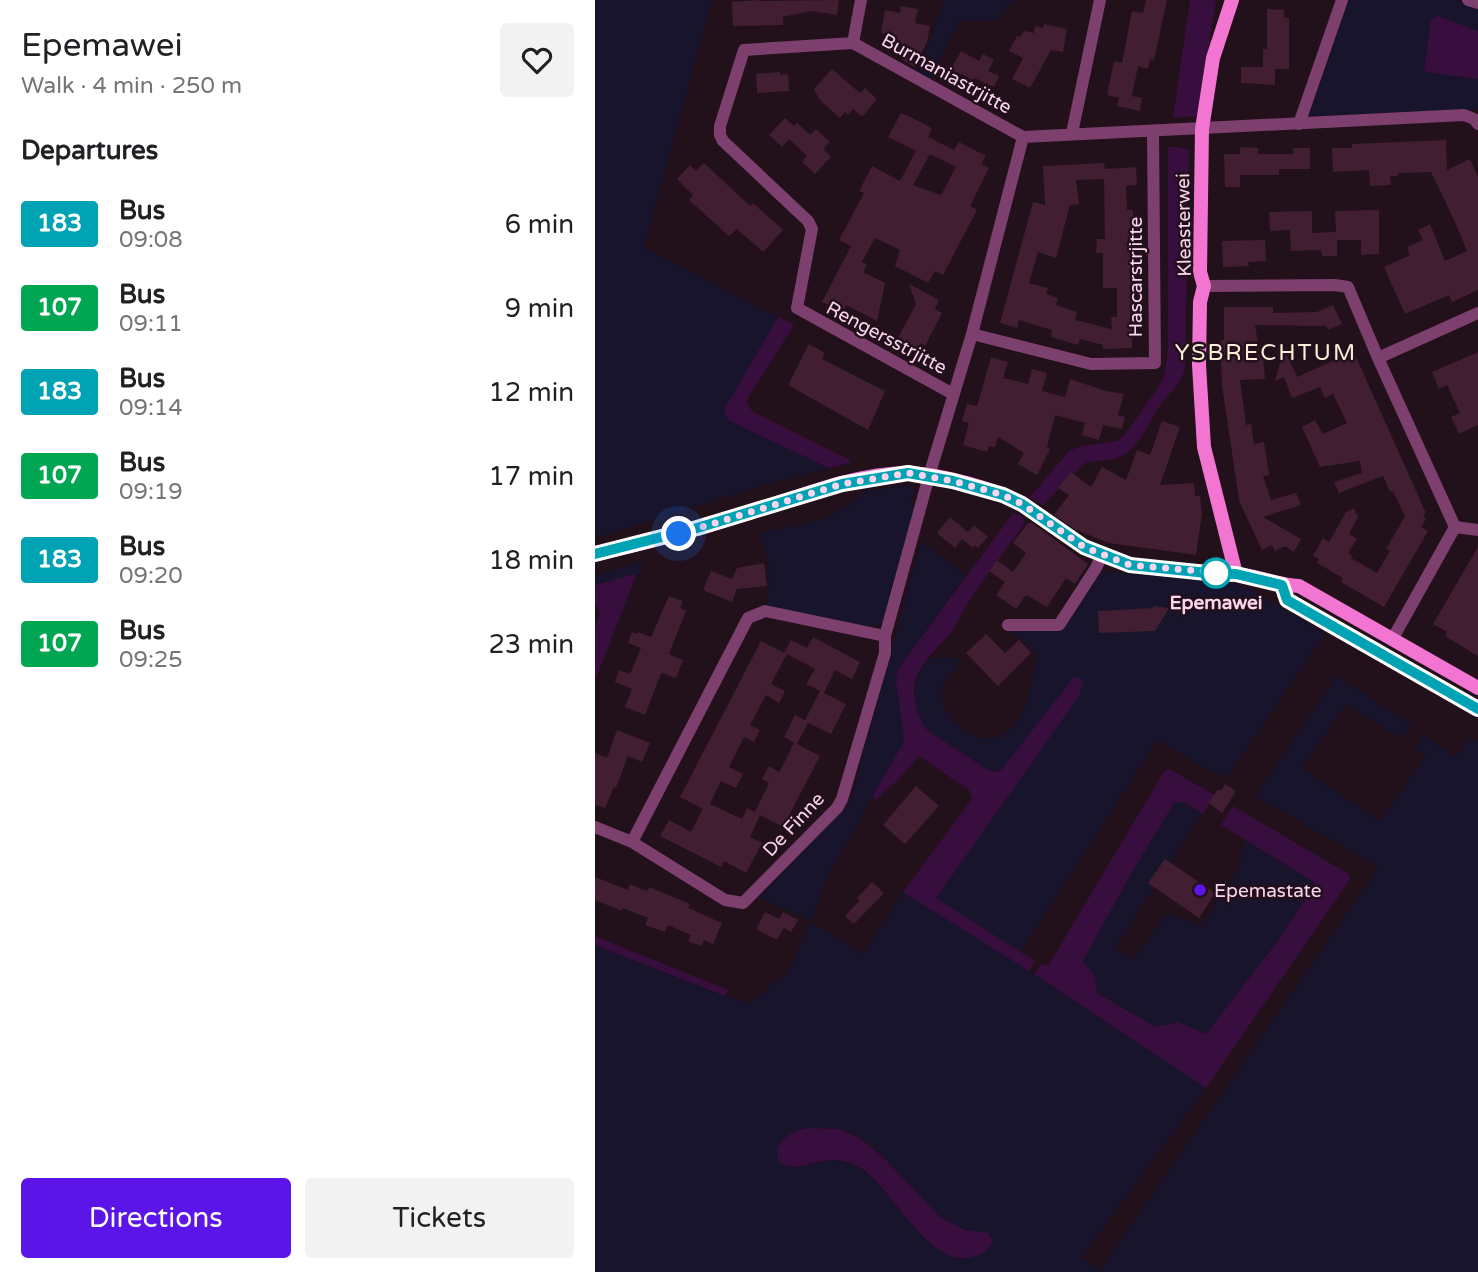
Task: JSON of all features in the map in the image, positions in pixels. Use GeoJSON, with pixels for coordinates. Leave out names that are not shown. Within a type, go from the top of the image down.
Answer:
{"type":"FeatureCollection","features":[{"type":"Feature","properties":{"kind":"street","name":"Burmaniastrjitte"},"geometry":{"type":"LineString","coordinates":[[861,0],[853,43],[1023,137]]}},
{"type":"Feature","properties":{"kind":"street"},"geometry":{"type":"LineString","coordinates":[[1072,133],[1100,0]]}},
{"type":"Feature","properties":{"kind":"street","name":"Kleasterwei"},"geometry":{"type":"LineString","coordinates":[[1232,0],[1213,58],[1202,130],[1200,272],[1204,286],[1200,302],[1199,365],[1204,447],[1236,574]]}},
{"type":"Feature","properties":{"kind":"street"},"geometry":{"type":"LineString","coordinates":[[1299,124],[1342,0]]}},
{"type":"Feature","properties":{"kind":"street"},"geometry":{"type":"LineString","coordinates":[[1468,0],[1478,3]]}},
{"type":"Feature","properties":{"kind":"street","name":"Rengersstrjitte"},"geometry":{"type":"LineString","coordinates":[[853,43],[744,50],[720,126],[720,135],[723,141],[808,221],[812,229],[797,308],[953,394]]}},
{"type":"Feature","properties":{"kind":"street"},"geometry":{"type":"LineString","coordinates":[[929,476],[972,334],[1023,137],[1464,115],[1478,124]]}},
{"type":"Feature","properties":{"kind":"street","name":"Hascarstrjitte"},"geometry":{"type":"LineString","coordinates":[[972,334],[1091,364],[1154,363],[1153,131]]}},
{"type":"Feature","properties":{"kind":"street"},"geometry":{"type":"LineString","coordinates":[[1204,286],[1348,287],[1455,527]]}},
{"type":"Feature","properties":{"kind":"street"},"geometry":{"type":"LineString","coordinates":[[1378,358],[1478,313]]}},
{"type":"Feature","properties":{"kind":"street"},"geometry":{"type":"LineString","coordinates":[[595,554],[697,528],[842,484],[892,475],[929,476],[985,490],[1022,504],[1066,536],[1102,555],[1130,565],[1236,574],[1282,585],[1299,586],[1478,688]]}},
{"type":"Feature","properties":{"kind":"street","name":"De Finne"},"geometry":{"type":"LineString","coordinates":[[595,827],[632,842],[725,900],[743,903],[837,808],[842,799],[885,653],[885,636],[929,476]]}},
{"type":"Feature","properties":{"kind":"street"},"geometry":{"type":"LineString","coordinates":[[1455,527],[1478,530]]}},
{"type":"Feature","properties":{"kind":"street"},"geometry":{"type":"LineString","coordinates":[[1393,638],[1455,527]]}},
{"type":"Feature","properties":{"kind":"street"},"geometry":{"type":"LineString","coordinates":[[1008,625],[1059,625],[1102,555]]}},
{"type":"Feature","properties":{"kind":"street"},"geometry":{"type":"LineString","coordinates":[[1282,585],[1287,600],[1478,709]]}},
{"type":"Feature","properties":{"kind":"street"},"geometry":{"type":"LineString","coordinates":[[632,842],[747,618],[765,611],[885,636]]}},
{"type":"Feature","properties":{"kind":"shaded area"},"geometry":{"type":"Polygon","coordinates":[[[595,0],[712,0],[644,247],[778,317],[725,408],[730,421],[829,468],[770,483],[595,538],[595,0]]]}},
{"type":"Feature","properties":{"kind":"shaded area"},"geometry":{"type":"Polygon","coordinates":[[[944,0],[1014,0],[995,21],[960,21],[930,80],[916,72],[944,0]]]}},
{"type":"Feature","properties":{"kind":"shaded area"},"geometry":{"type":"Polygon","coordinates":[[[1190,0],[1216,0],[1198,116],[1173,118],[1190,0]]]}},
{"type":"Feature","properties":{"kind":"shaded area"},"geometry":{"type":"Polygon","coordinates":[[[1349,0],[1455,0],[1478,7],[1478,31],[1470,29],[1424,72],[1478,79],[1478,109],[1309,116],[1349,0]]]}},
{"type":"Feature","properties":{"kind":"shaded area"},"geometry":{"type":"Polygon","coordinates":[[[1438,16],[1478,31],[1478,79],[1424,72],[1431,20],[1438,16]]]}},
{"type":"Feature","properties":{"kind":"shaded area"},"geometry":{"type":"Polygon","coordinates":[[[1168,147],[1189,150],[1185,370],[1143,434],[1127,453],[1115,459],[1083,464],[1043,505],[1030,497],[1069,451],[1081,446],[1118,441],[1164,378],[1168,351],[1168,147]]]}},
{"type":"Feature","properties":{"kind":"shaded area"},"geometry":{"type":"Polygon","coordinates":[[[778,317],[794,325],[748,398],[747,404],[752,411],[850,460],[850,463],[829,468],[730,421],[725,414],[725,408],[778,317]]]}},
{"type":"Feature","properties":{"kind":"shaded area"},"geometry":{"type":"Polygon","coordinates":[[[911,485],[915,489],[910,504],[915,506],[882,623],[871,627],[766,606],[769,568],[759,532],[826,517],[840,507],[847,508],[864,491],[911,485]]]}},
{"type":"Feature","properties":{"kind":"shaded area"},"geometry":{"type":"Polygon","coordinates":[[[1013,513],[1021,516],[1025,523],[971,598],[952,631],[923,665],[916,678],[914,691],[918,712],[927,730],[988,770],[997,772],[1074,677],[1080,678],[1083,684],[1079,696],[936,898],[1035,961],[1029,971],[903,892],[972,799],[969,790],[919,756],[876,800],[872,797],[904,738],[896,681],[898,669],[1013,513]]]}},
{"type":"Feature","properties":{"kind":"shaded area"},"geometry":{"type":"Polygon","coordinates":[[[921,542],[966,575],[898,669],[904,737],[902,745],[826,880],[811,921],[759,897],[850,803],[921,542]]]}},
{"type":"Feature","properties":{"kind":"shaded area"},"geometry":{"type":"Polygon","coordinates":[[[643,561],[639,576],[635,574],[595,585],[595,575],[643,561]]]}},
{"type":"Feature","properties":{"kind":"shaded area"},"geometry":{"type":"Polygon","coordinates":[[[1102,571],[1235,583],[1256,592],[1325,633],[1229,775],[1215,774],[1157,740],[1020,953],[936,898],[971,847],[1002,769],[997,772],[988,770],[927,730],[917,711],[916,684],[930,658],[957,658],[959,664],[946,680],[942,691],[946,711],[952,720],[970,734],[991,739],[1001,736],[1022,713],[1036,660],[1036,654],[1008,627],[1068,623],[1102,571]]]}},
{"type":"Feature","properties":{"kind":"shaded area"},"geometry":{"type":"Polygon","coordinates":[[[635,574],[595,681],[595,626],[600,613],[595,603],[595,585],[635,574]]]}},
{"type":"Feature","properties":{"kind":"shaded area"},"geometry":{"type":"Polygon","coordinates":[[[1337,676],[1412,725],[1402,739],[1346,704],[1302,768],[1380,821],[1426,755],[1415,747],[1423,734],[1456,757],[1471,737],[1478,741],[1478,1272],[595,1272],[595,945],[708,990],[750,1003],[787,973],[811,921],[863,954],[903,892],[1029,971],[1206,1088],[1081,1258],[1100,1270],[1379,867],[1257,797],[1257,793],[1337,676]],[[808,1128],[798,1130],[779,1162],[798,1167],[828,1161],[852,1164],[875,1181],[919,1234],[939,1250],[976,1254],[990,1247],[983,1232],[962,1228],[944,1219],[928,1206],[885,1157],[869,1143],[846,1131],[808,1128]]]}},
{"type":"Feature","properties":{"kind":"shaded area"},"geometry":{"type":"Polygon","coordinates":[[[1169,769],[1215,795],[1203,814],[1184,802],[1174,803],[1131,874],[1083,961],[1095,976],[1097,993],[1156,1027],[1178,1022],[1206,1034],[1280,938],[1314,882],[1221,825],[1233,806],[1347,873],[1351,878],[1206,1088],[1034,974],[1041,964],[1048,966],[1165,770],[1169,769]]]}},
{"type":"Feature","properties":{"kind":"shaded area"},"geometry":{"type":"Polygon","coordinates":[[[1179,801],[1202,813],[1115,948],[1131,958],[1137,955],[1166,914],[1201,927],[1238,869],[1245,840],[1314,882],[1280,938],[1206,1034],[1178,1022],[1156,1027],[1097,992],[1095,976],[1083,961],[1131,874],[1174,803],[1179,801]]]}},
{"type":"Feature","properties":{"kind":"shaded area"},"geometry":{"type":"Polygon","coordinates":[[[595,936],[728,990],[725,996],[595,945],[595,936]]]}},
{"type":"Feature","properties":{"kind":"shaded area"},"geometry":{"type":"Polygon","coordinates":[[[808,1128],[839,1129],[860,1138],[885,1159],[940,1217],[965,1230],[988,1233],[993,1241],[979,1255],[956,1257],[941,1251],[926,1240],[874,1179],[849,1162],[826,1160],[789,1166],[779,1162],[778,1149],[784,1139],[808,1128]]]}},
{"type":"Feature","properties":{"kind":"building"},"geometry":{"type":"Polygon","coordinates":[[[839,0],[837,15],[811,11],[783,17],[783,25],[733,26],[732,2],[839,0]]]}},
{"type":"Feature","properties":{"kind":"building"},"geometry":{"type":"Polygon","coordinates":[[[1146,0],[1167,0],[1154,60],[1150,59],[1148,69],[1138,66],[1132,96],[1142,98],[1140,111],[1117,106],[1119,98],[1107,95],[1114,61],[1122,63],[1132,11],[1143,13],[1146,0]]]}},
{"type":"Feature","properties":{"kind":"building"},"geometry":{"type":"Polygon","coordinates":[[[901,6],[918,9],[915,23],[930,26],[927,42],[915,67],[902,60],[909,46],[894,43],[896,36],[881,33],[885,10],[900,13],[901,6]]]}},
{"type":"Feature","properties":{"kind":"building"},"geometry":{"type":"Polygon","coordinates":[[[1267,9],[1284,10],[1284,18],[1289,18],[1289,69],[1275,69],[1275,85],[1241,83],[1241,67],[1263,67],[1263,49],[1267,49],[1267,9]]]}},
{"type":"Feature","properties":{"kind":"building"},"geometry":{"type":"Polygon","coordinates":[[[1044,24],[1067,29],[1063,52],[1051,50],[1030,88],[1012,79],[1023,58],[1009,51],[1017,36],[1020,37],[1024,31],[1034,33],[1035,26],[1043,28],[1044,24]]]}},
{"type":"Feature","properties":{"kind":"building"},"geometry":{"type":"Polygon","coordinates":[[[961,51],[979,61],[983,54],[994,60],[988,71],[999,76],[994,87],[951,69],[961,51]]]}},
{"type":"Feature","properties":{"kind":"building"},"geometry":{"type":"Polygon","coordinates":[[[832,69],[860,93],[865,88],[877,99],[864,115],[861,116],[853,109],[840,118],[820,100],[814,89],[832,69]]]}},
{"type":"Feature","properties":{"kind":"building"},"geometry":{"type":"Polygon","coordinates":[[[780,72],[780,75],[788,74],[789,91],[757,93],[756,74],[780,72]]]}},
{"type":"Feature","properties":{"kind":"building"},"geometry":{"type":"Polygon","coordinates":[[[901,113],[932,129],[928,137],[954,150],[959,142],[986,156],[981,164],[989,168],[970,206],[977,210],[943,275],[935,271],[928,283],[895,266],[900,250],[875,238],[862,262],[867,265],[863,272],[885,283],[877,321],[846,305],[843,313],[822,302],[851,246],[839,240],[864,193],[859,191],[872,166],[900,181],[916,151],[888,137],[901,113]],[[930,154],[913,185],[941,195],[956,167],[930,154]]]}},
{"type":"Feature","properties":{"kind":"building"},"geometry":{"type":"Polygon","coordinates":[[[785,118],[794,126],[797,123],[810,135],[816,129],[830,142],[823,149],[831,157],[815,174],[802,162],[807,156],[789,139],[782,147],[769,135],[785,118]]]}},
{"type":"Feature","properties":{"kind":"building"},"geometry":{"type":"Polygon","coordinates":[[[1446,140],[1447,170],[1470,159],[1478,177],[1478,290],[1452,302],[1449,295],[1405,314],[1384,267],[1410,255],[1407,247],[1423,240],[1418,230],[1430,224],[1445,261],[1467,251],[1455,222],[1431,172],[1398,173],[1398,176],[1390,176],[1391,185],[1370,186],[1369,170],[1333,172],[1332,148],[1352,148],[1352,144],[1446,140]]]}},
{"type":"Feature","properties":{"kind":"building"},"geometry":{"type":"Polygon","coordinates":[[[1240,147],[1258,148],[1258,154],[1293,154],[1293,148],[1310,148],[1310,169],[1279,169],[1279,175],[1240,175],[1240,187],[1225,187],[1224,154],[1240,154],[1240,147]]]}},
{"type":"Feature","properties":{"kind":"building"},"geometry":{"type":"Polygon","coordinates":[[[704,163],[750,206],[753,203],[783,230],[763,252],[737,229],[729,236],[689,200],[693,195],[677,179],[690,165],[696,171],[704,163]]]}},
{"type":"Feature","properties":{"kind":"building"},"geometry":{"type":"Polygon","coordinates":[[[1104,163],[1105,169],[1136,167],[1137,185],[1126,186],[1127,210],[1133,210],[1132,348],[1103,349],[1103,345],[1080,339],[1078,345],[1051,337],[1052,330],[1019,320],[1017,328],[1000,323],[1033,202],[1045,205],[1043,166],[1104,163]],[[1104,179],[1076,180],[1079,204],[1070,205],[1056,258],[1038,252],[1029,283],[1048,288],[1046,294],[1058,298],[1056,305],[1077,312],[1075,320],[1112,329],[1111,317],[1117,317],[1117,288],[1103,288],[1103,253],[1096,253],[1097,239],[1105,239],[1104,179]]]}},
{"type":"Feature","properties":{"kind":"building"},"geometry":{"type":"Polygon","coordinates":[[[1379,210],[1379,254],[1361,255],[1361,240],[1337,240],[1337,256],[1322,256],[1321,250],[1291,251],[1290,230],[1270,231],[1269,212],[1312,211],[1312,233],[1336,232],[1335,211],[1379,210]]]}},
{"type":"Feature","properties":{"kind":"building"},"geometry":{"type":"Polygon","coordinates":[[[1265,240],[1266,261],[1248,262],[1249,266],[1223,267],[1222,241],[1265,240]]]}},
{"type":"Feature","properties":{"kind":"building"},"geometry":{"type":"Polygon","coordinates":[[[909,284],[939,300],[935,309],[942,313],[925,346],[921,343],[916,352],[896,342],[916,304],[909,284]]]}},
{"type":"Feature","properties":{"kind":"building"},"geometry":{"type":"Polygon","coordinates":[[[1333,305],[1342,324],[1328,330],[1326,326],[1255,325],[1260,356],[1263,356],[1265,379],[1240,380],[1246,425],[1251,424],[1254,444],[1264,442],[1269,475],[1263,476],[1271,500],[1296,493],[1301,505],[1263,517],[1301,539],[1294,552],[1285,546],[1275,551],[1272,545],[1262,550],[1238,493],[1222,385],[1220,341],[1224,340],[1224,307],[1273,307],[1273,313],[1317,312],[1333,305]]]}},
{"type":"Feature","properties":{"kind":"building"},"geometry":{"type":"Polygon","coordinates":[[[809,344],[825,353],[822,359],[885,391],[868,430],[788,385],[809,344]]]}},
{"type":"Feature","properties":{"kind":"building"},"geometry":{"type":"Polygon","coordinates":[[[1352,348],[1426,513],[1423,514],[1426,519],[1421,527],[1428,531],[1384,607],[1341,582],[1343,578],[1317,563],[1319,559],[1313,556],[1323,538],[1329,542],[1346,512],[1354,508],[1358,517],[1349,534],[1357,539],[1348,553],[1351,558],[1377,573],[1390,551],[1386,549],[1405,516],[1393,491],[1390,492],[1383,476],[1339,493],[1334,482],[1362,473],[1360,461],[1320,467],[1302,427],[1315,420],[1323,434],[1347,423],[1333,394],[1325,398],[1320,387],[1292,398],[1284,377],[1275,381],[1284,349],[1297,377],[1335,360],[1333,356],[1352,348]]]}},
{"type":"Feature","properties":{"kind":"building"},"geometry":{"type":"Polygon","coordinates":[[[1478,352],[1478,425],[1459,434],[1451,417],[1460,413],[1447,385],[1439,389],[1432,372],[1478,352]]]}},
{"type":"Feature","properties":{"kind":"building"},"geometry":{"type":"Polygon","coordinates":[[[991,357],[1008,362],[1003,378],[1028,384],[1032,369],[1047,373],[1042,391],[1065,397],[1070,379],[1124,394],[1118,415],[1125,417],[1122,429],[1103,425],[1099,440],[1082,435],[1085,423],[1055,415],[1047,447],[1050,449],[1037,475],[1018,464],[1024,453],[998,437],[995,447],[989,446],[987,452],[963,445],[969,423],[962,421],[967,404],[977,406],[991,357]]]}},
{"type":"Feature","properties":{"kind":"building"},"geometry":{"type":"Polygon","coordinates":[[[1162,421],[1180,427],[1160,485],[1194,483],[1195,496],[1200,496],[1202,514],[1196,555],[1109,543],[1076,530],[1054,515],[1069,495],[1058,488],[1071,472],[1091,487],[1102,467],[1126,480],[1137,450],[1150,455],[1162,421]]]}},
{"type":"Feature","properties":{"kind":"building"},"geometry":{"type":"Polygon","coordinates":[[[950,517],[968,532],[974,525],[988,537],[978,548],[975,545],[973,548],[962,539],[955,548],[937,533],[950,517]]]}},
{"type":"Feature","properties":{"kind":"building"},"geometry":{"type":"Polygon","coordinates":[[[1028,523],[1032,523],[1088,564],[1075,584],[1066,578],[1047,607],[1026,595],[1016,609],[996,595],[1005,582],[989,571],[997,560],[1013,572],[1026,553],[1013,543],[1028,523]]]}},
{"type":"Feature","properties":{"kind":"building"},"geometry":{"type":"Polygon","coordinates":[[[1478,547],[1478,656],[1445,636],[1447,632],[1433,624],[1478,547]]]}},
{"type":"Feature","properties":{"kind":"building"},"geometry":{"type":"Polygon","coordinates":[[[764,563],[767,586],[737,589],[732,602],[703,590],[711,571],[732,579],[737,568],[764,563]]]}},
{"type":"Feature","properties":{"kind":"building"},"geometry":{"type":"Polygon","coordinates":[[[669,596],[683,601],[680,608],[686,611],[669,654],[683,660],[676,678],[662,673],[645,715],[625,707],[632,689],[615,682],[619,670],[630,674],[641,648],[628,643],[632,632],[651,637],[669,596]]]}},
{"type":"Feature","properties":{"kind":"building"},"geometry":{"type":"Polygon","coordinates":[[[1153,606],[1169,608],[1155,631],[1099,633],[1098,611],[1153,606]]]}},
{"type":"Feature","properties":{"kind":"building"},"geometry":{"type":"Polygon","coordinates":[[[986,634],[1005,653],[1019,640],[1031,653],[998,686],[966,653],[986,634]]]}},
{"type":"Feature","properties":{"kind":"building"},"geometry":{"type":"Polygon","coordinates":[[[813,637],[860,662],[852,679],[835,670],[824,693],[846,704],[831,734],[808,723],[797,744],[820,756],[783,827],[760,815],[750,837],[762,843],[746,873],[724,861],[721,867],[660,836],[669,820],[691,832],[703,809],[680,797],[761,641],[784,653],[791,640],[807,648],[813,637]],[[787,654],[771,684],[785,691],[779,703],[766,695],[750,725],[760,730],[754,742],[744,737],[729,767],[743,774],[736,788],[721,781],[710,804],[742,819],[747,808],[755,812],[769,783],[762,779],[769,766],[779,772],[794,743],[784,737],[795,715],[805,720],[820,691],[806,684],[815,669],[787,654]]]}},
{"type":"Feature","properties":{"kind":"building"},"geometry":{"type":"Polygon","coordinates":[[[617,730],[650,743],[642,762],[628,756],[605,808],[595,805],[595,753],[607,758],[617,730]]]}},
{"type":"Feature","properties":{"kind":"building"},"geometry":{"type":"Polygon","coordinates":[[[1225,784],[1236,791],[1222,813],[1209,803],[1217,790],[1222,790],[1225,784]]]}},
{"type":"Feature","properties":{"kind":"building"},"geometry":{"type":"Polygon","coordinates":[[[916,786],[939,806],[905,844],[883,825],[916,786]]]}},
{"type":"Feature","properties":{"kind":"building","name":"Epemastate"},"geometry":{"type":"Polygon","coordinates":[[[1165,859],[1215,893],[1199,918],[1148,883],[1165,859]]]}},
{"type":"Feature","properties":{"kind":"building"},"geometry":{"type":"Polygon","coordinates":[[[595,877],[628,890],[630,884],[647,891],[649,887],[690,904],[688,908],[722,923],[713,944],[704,940],[701,946],[688,941],[691,935],[668,925],[665,932],[645,925],[648,918],[595,900],[595,877]]]}},
{"type":"Feature","properties":{"kind":"building"},"geometry":{"type":"Polygon","coordinates":[[[872,882],[884,893],[854,924],[845,916],[872,882]]]}},
{"type":"Feature","properties":{"kind":"building"},"geometry":{"type":"Polygon","coordinates":[[[765,912],[779,919],[783,912],[798,920],[791,932],[784,928],[777,940],[756,929],[765,912]]]}},
{"type":"Feature","properties":{"kind":"bus line","name":"183"},"geometry":{"type":"LineString","coordinates":[[595,554],[661,539],[842,484],[908,473],[929,476],[1003,495],[1022,504],[1084,547],[1130,565],[1236,574],[1282,585],[1287,600],[1478,709]]}},
{"type":"Feature","properties":{"kind":"place","name":"Epemawei"},"geometry":{"type":"Point","coordinates":[1216,573]}},
{"type":"Feature","properties":{"kind":"place","name":"Epemastate"},"geometry":{"type":"Point","coordinates":[1200,890]}},
{"type":"Feature","properties":{"kind":"district","name":"YSBRECHTUM"},"geometry":{"type":"Point","coordinates":[1266,352]}},
{"type":"Feature","properties":{"kind":"route"},"geometry":{"type":"LineString","coordinates":[[679,534],[842,484],[908,473],[953,481],[1003,495],[1022,504],[1084,547],[1130,565],[1222,573],[1216,573]]}}]}
